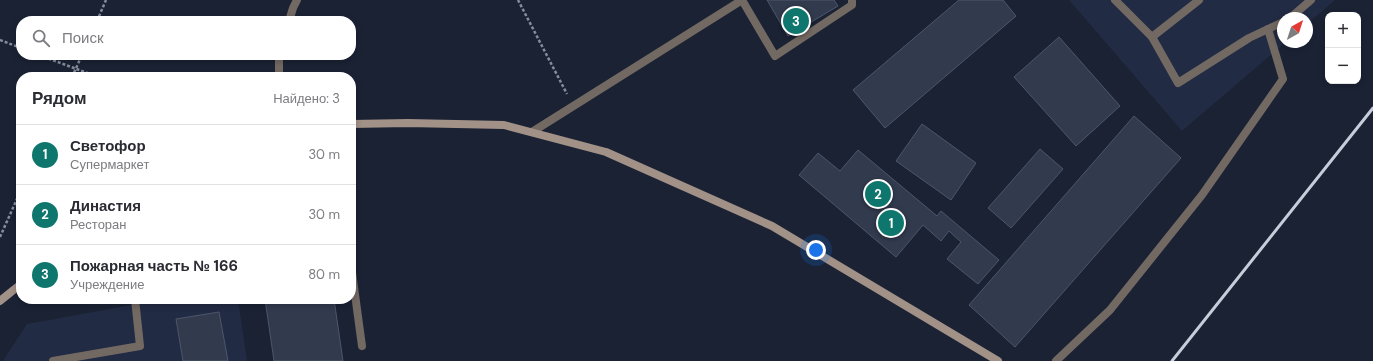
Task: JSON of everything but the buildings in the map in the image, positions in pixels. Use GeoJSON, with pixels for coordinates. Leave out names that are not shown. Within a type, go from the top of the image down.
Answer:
{"type":"FeatureCollection","features":[{"type":"Feature","properties":{"kind":"main road"},"geometry":{"type":"LineString","coordinates":[[356,124],[408,123],[504,125],[606,152],[772,226],[998,361]]}},
{"type":"Feature","properties":{"kind":"main road"},"geometry":{"type":"LineString","coordinates":[[0,301],[16,288]]}},
{"type":"Feature","properties":{"kind":"street"},"geometry":{"type":"LineString","coordinates":[[291,16],[297,0]]}},
{"type":"Feature","properties":{"kind":"street"},"geometry":{"type":"LineString","coordinates":[[532,132],[742,0],[775,56],[852,5],[852,0]]}},
{"type":"Feature","properties":{"kind":"street"},"geometry":{"type":"LineString","coordinates":[[1115,0],[1152,37],[1178,83],[1249,38],[1277,25]]}},
{"type":"Feature","properties":{"kind":"street"},"geometry":{"type":"LineString","coordinates":[[1152,37],[1198,0]]}},
{"type":"Feature","properties":{"kind":"street"},"geometry":{"type":"LineString","coordinates":[[1297,12],[1311,0]]}},
{"type":"Feature","properties":{"kind":"street"},"geometry":{"type":"LineString","coordinates":[[1056,361],[1110,310],[1202,195],[1283,79],[1268,29]]}},
{"type":"Feature","properties":{"kind":"street"},"geometry":{"type":"LineString","coordinates":[[279,60],[279,72]]}},
{"type":"Feature","properties":{"kind":"street"},"geometry":{"type":"LineString","coordinates":[[356,302],[362,346]]}},
{"type":"Feature","properties":{"kind":"street"},"geometry":{"type":"LineString","coordinates":[[53,361],[140,346],[136,304]]}},
{"type":"Feature","properties":{"kind":"path"},"geometry":{"type":"LineString","coordinates":[[99,16],[106,0]]}},
{"type":"Feature","properties":{"kind":"path"},"geometry":{"type":"LineString","coordinates":[[518,0],[570,100]]}},
{"type":"Feature","properties":{"kind":"path"},"geometry":{"type":"LineString","coordinates":[[0,40],[16,46]]}},
{"type":"Feature","properties":{"kind":"path"},"geometry":{"type":"LineString","coordinates":[[52,60],[84,72]]}},
{"type":"Feature","properties":{"kind":"path"},"geometry":{"type":"LineString","coordinates":[[74,72],[80,60]]}},
{"type":"Feature","properties":{"kind":"path"},"geometry":{"type":"LineString","coordinates":[[0,237],[16,201]]}},
{"type":"Feature","properties":{"kind":"shaded area"},"geometry":{"type":"Polygon","coordinates":[[[1069,0],[1335,0],[1313,19],[1313,12],[1277,12],[1277,48],[1279,48],[1182,131],[1069,0]]]}},
{"type":"Feature","properties":{"kind":"shaded area"},"geometry":{"type":"Polygon","coordinates":[[[137,304],[239,304],[247,361],[3,361],[27,324],[137,304]]]}},
{"type":"Feature","properties":{"kind":"railway"},"geometry":{"type":"LineString","coordinates":[[1172,361],[1373,108]]}},
{"type":"Feature","properties":{"kind":"place","name":"Пожарная часть № 166"},"geometry":{"type":"Point","coordinates":[796,21]}},
{"type":"Feature","properties":{"kind":"place","name":"Династия"},"geometry":{"type":"Point","coordinates":[878,194]}},
{"type":"Feature","properties":{"kind":"place","name":"Светофор"},"geometry":{"type":"Point","coordinates":[891,223]}}]}
